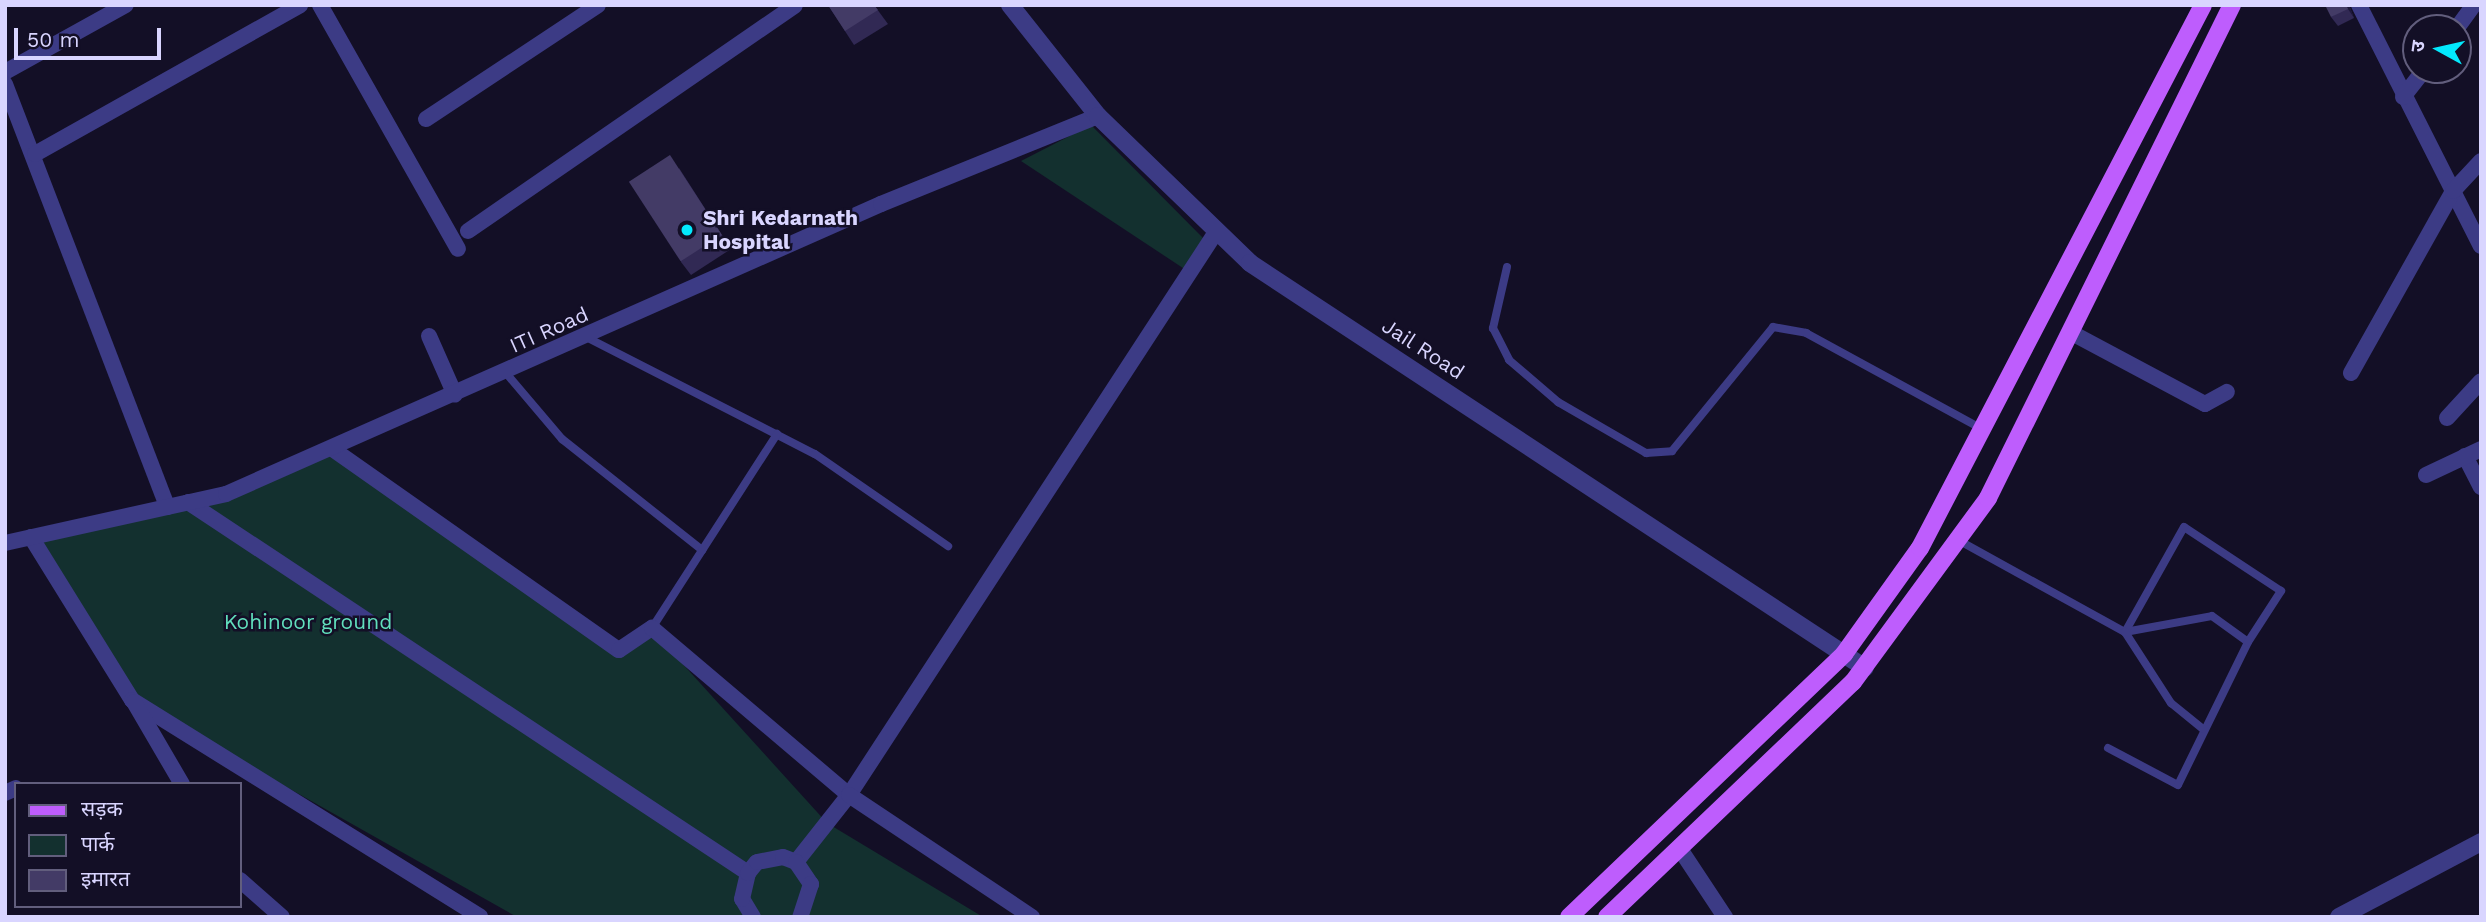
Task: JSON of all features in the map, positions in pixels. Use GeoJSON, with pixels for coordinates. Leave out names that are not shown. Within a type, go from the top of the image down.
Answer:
{"type":"FeatureCollection","features":[{"type":"Feature","properties":{"kind":"main road"},"geometry":{"type":"LineString","coordinates":[[1569,917],[1844,654],[1920,548],[2203,5]]}},
{"type":"Feature","properties":{"kind":"main road"},"geometry":{"type":"LineString","coordinates":[[1607,917],[1865,667],[1988,498],[2232,5]]}},
{"type":"Feature","properties":{"kind":"street"},"geometry":{"type":"LineString","coordinates":[[5,72],[127,5]]}},
{"type":"Feature","properties":{"kind":"street"},"geometry":{"type":"LineString","coordinates":[[35,154],[300,5]]}},
{"type":"Feature","properties":{"kind":"street"},"geometry":{"type":"LineString","coordinates":[[320,5],[458,249]]}},
{"type":"Feature","properties":{"kind":"street"},"geometry":{"type":"LineString","coordinates":[[426,119],[598,5]]}},
{"type":"Feature","properties":{"kind":"street"},"geometry":{"type":"LineString","coordinates":[[468,231],[795,5]]}},
{"type":"Feature","properties":{"kind":"street","name":"Jail Road"},"geometry":{"type":"LineString","coordinates":[[1010,5],[1098,116],[1214,235],[1865,667]]}},
{"type":"Feature","properties":{"kind":"street"},"geometry":{"type":"LineString","coordinates":[[2359,5],[2403,97],[2481,246]]}},
{"type":"Feature","properties":{"kind":"street"},"geometry":{"type":"LineString","coordinates":[[5,84],[35,154],[167,507]]}},
{"type":"Feature","properties":{"kind":"street"},"geometry":{"type":"LineString","coordinates":[[2403,97],[2413,84]]}},
{"type":"Feature","properties":{"kind":"street","name":"ITI Road"},"geometry":{"type":"LineString","coordinates":[[5,543],[226,494],[334,450],[586,337],[1098,116]]}},
{"type":"Feature","properties":{"kind":"street"},"geometry":{"type":"LineString","coordinates":[[2351,373],[2452,191],[2481,161]]}},
{"type":"Feature","properties":{"kind":"street"},"geometry":{"type":"LineString","coordinates":[[796,862],[849,795],[1214,235]]}},
{"type":"Feature","properties":{"kind":"street"},"geometry":{"type":"LineString","coordinates":[[2070,332],[2205,404],[2227,392]]}},
{"type":"Feature","properties":{"kind":"street"},"geometry":{"type":"LineString","coordinates":[[429,336],[455,395]]}},
{"type":"Feature","properties":{"kind":"street"},"geometry":{"type":"LineString","coordinates":[[2448,418],[2481,381]]}},
{"type":"Feature","properties":{"kind":"street"},"geometry":{"type":"LineString","coordinates":[[2426,475],[2481,449]]}},
{"type":"Feature","properties":{"kind":"street"},"geometry":{"type":"LineString","coordinates":[[334,450],[619,650],[652,628],[849,795],[1032,917]]}},
{"type":"Feature","properties":{"kind":"street"},"geometry":{"type":"LineString","coordinates":[[2465,456],[2481,487]]}},
{"type":"Feature","properties":{"kind":"street"},"geometry":{"type":"LineString","coordinates":[[188,502],[748,873]]}},
{"type":"Feature","properties":{"kind":"street"},"geometry":{"type":"LineString","coordinates":[[31,537],[181,782]]}},
{"type":"Feature","properties":{"kind":"street"},"geometry":{"type":"LineString","coordinates":[[132,700],[480,917]]}},
{"type":"Feature","properties":{"kind":"street"},"geometry":{"type":"LineString","coordinates":[[2339,917],[2481,842]]}},
{"type":"Feature","properties":{"kind":"street"},"geometry":{"type":"LineString","coordinates":[[1680,849],[1725,917]]}},
{"type":"Feature","properties":{"kind":"street"},"geometry":{"type":"LineString","coordinates":[[753,917],[743,899],[748,873],[770,857],[796,862],[811,884],[807,915]]}},
{"type":"Feature","properties":{"kind":"street"},"geometry":{"type":"LineString","coordinates":[[242,882],[282,917]]}},
{"type":"Feature","properties":{"kind":"lane"},"geometry":{"type":"LineString","coordinates":[[1507,267],[1493,328],[1509,360],[1558,402],[1646,453],[1672,451],[1773,327],[1806,333],[1982,429]]}},
{"type":"Feature","properties":{"kind":"lane"},"geometry":{"type":"LineString","coordinates":[[586,337],[777,434],[948,546]]}},
{"type":"Feature","properties":{"kind":"lane"},"geometry":{"type":"LineString","coordinates":[[506,373],[562,439],[702,550]]}},
{"type":"Feature","properties":{"kind":"lane"},"geometry":{"type":"LineString","coordinates":[[652,628],[777,434]]}},
{"type":"Feature","properties":{"kind":"lane"},"geometry":{"type":"LineString","coordinates":[[2108,748],[2178,785],[2203,729],[2248,642],[2281,591],[2184,527],[2125,632]]}},
{"type":"Feature","properties":{"kind":"lane"},"geometry":{"type":"LineString","coordinates":[[1958,540],[2125,632],[2171,703],[2203,729]]}},
{"type":"Feature","properties":{"kind":"lane"},"geometry":{"type":"LineString","coordinates":[[2125,632],[2213,616],[2248,642]]}},
{"type":"Feature","properties":{"kind":"green space"},"geometry":{"type":"Polygon","coordinates":[[[1091,125],[1206,241],[1189,272],[1021,161],[1091,125]]]}},
{"type":"Feature","properties":{"kind":"green space","name":"Kohinoor ground"},"geometry":{"type":"Polygon","coordinates":[[[334,450],[619,652],[651,629],[827,823],[983,917],[517,917],[132,700],[31,537],[167,507],[334,450]]]}},
{"type":"Feature","properties":{"kind":"building"},"geometry":{"type":"Polygon","coordinates":[[[828,5],[874,5],[878,10],[845,31],[828,5]]]}},
{"type":"Feature","properties":{"kind":"building"},"geometry":{"type":"Polygon","coordinates":[[[2325,5],[2346,5],[2348,9],[2331,17],[2325,5]]]}},
{"type":"Feature","properties":{"kind":"building"},"geometry":{"type":"Polygon","coordinates":[[[670,155],[722,235],[681,261],[629,182],[670,155]]]}},
{"type":"Feature","properties":{"kind":"place","name":"Shri Kedarnath Hospital"},"geometry":{"type":"Point","coordinates":[687,230]}}]}
